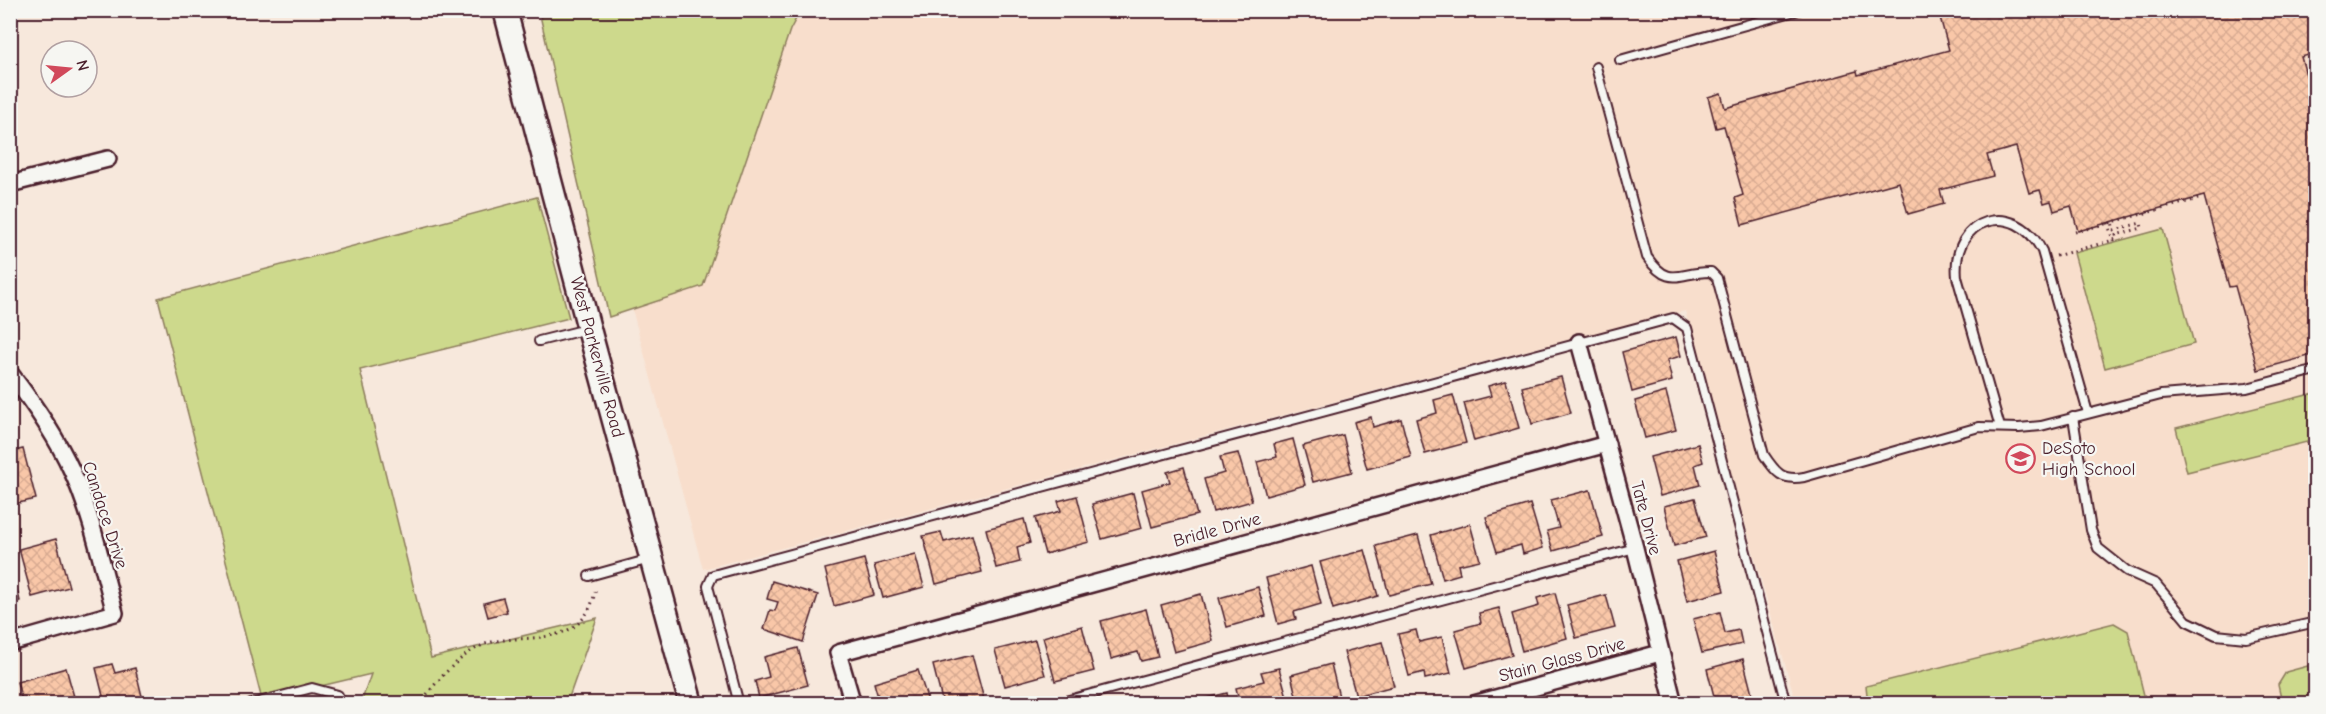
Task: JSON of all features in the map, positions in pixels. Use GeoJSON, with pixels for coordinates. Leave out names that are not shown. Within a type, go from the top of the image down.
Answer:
{"type":"FeatureCollection","features":[{"type":"Feature","properties":{"kind":"main road","name":"West Parkerville Road"},"geometry":{"type":"LineString","coordinates":[[506,10],[589,329],[691,704]]}},
{"type":"Feature","properties":{"kind":"street"},"geometry":{"type":"LineString","coordinates":[[10,184],[108,159]]}},
{"type":"Feature","properties":{"kind":"street","name":"Tate Drive"},"geometry":{"type":"LineString","coordinates":[[1579,342],[1635,548],[1674,704]]}},
{"type":"Feature","properties":{"kind":"street","name":"Candace Drive"},"geometry":{"type":"LineString","coordinates":[[10,373],[51,431],[72,471],[89,516],[115,613],[10,643]]}},
{"type":"Feature","properties":{"kind":"street","name":"Bridle Drive"},"geometry":{"type":"LineString","coordinates":[[853,704],[838,653],[1606,444]]}},
{"type":"Feature","properties":{"kind":"street","name":"Stain Glass Drive"},"geometry":{"type":"LineString","coordinates":[[1474,704],[1660,653]]}},
{"type":"Feature","properties":{"kind":"lane"},"geometry":{"type":"LineString","coordinates":[[1620,60],[1799,10]]}},
{"type":"Feature","properties":{"kind":"lane"},"geometry":{"type":"LineString","coordinates":[[1596,67],[1647,257],[1656,270],[1667,276],[1679,278],[1711,272],[1717,278],[1764,455],[1775,470],[1784,477],[1791,479],[1804,477],[1979,427],[2041,426],[2161,395],[2247,388],[2316,370]]}},
{"type":"Feature","properties":{"kind":"lane"},"geometry":{"type":"LineString","coordinates":[[2000,427],[1957,277],[1955,261],[1959,246],[1968,233],[1980,224],[1995,220],[2010,221],[2024,227],[2035,237],[2043,251],[2088,412]]}},
{"type":"Feature","properties":{"kind":"lane"},"geometry":{"type":"LineString","coordinates":[[739,704],[708,586],[713,575],[1673,318],[1687,328],[1786,704]]}},
{"type":"Feature","properties":{"kind":"lane"},"geometry":{"type":"LineString","coordinates":[[539,341],[589,329]]}},
{"type":"Feature","properties":{"kind":"lane"},"geometry":{"type":"LineString","coordinates":[[2073,417],[2091,530],[2098,548],[2127,572],[2156,584],[2187,621],[2216,635],[2246,638],[2316,622]]}},
{"type":"Feature","properties":{"kind":"lane"},"geometry":{"type":"LineString","coordinates":[[1054,704],[1635,548]]}},
{"type":"Feature","properties":{"kind":"lane"},"geometry":{"type":"LineString","coordinates":[[589,576],[651,559]]}},
{"type":"Feature","properties":{"kind":"lane"},"geometry":{"type":"LineString","coordinates":[[251,704],[312,688],[338,695],[341,704]]}},
{"type":"Feature","properties":{"kind":"path"},"geometry":{"type":"LineString","coordinates":[[2075,232],[2202,198]]}},
{"type":"Feature","properties":{"kind":"path"},"geometry":{"type":"LineString","coordinates":[[2055,256],[2113,241],[2117,239],[2116,235],[2142,228],[2141,223],[2114,230],[2110,223]]}},
{"type":"Feature","properties":{"kind":"path"},"geometry":{"type":"LineString","coordinates":[[2110,223],[2113,241]]}},
{"type":"Feature","properties":{"kind":"path"},"geometry":{"type":"LineString","coordinates":[[420,704],[445,674],[482,645],[498,641],[553,636],[571,630],[587,613],[598,573]]}},
{"type":"Feature","properties":{"kind":"shaded area","name":"DeSoto High School"},"geometry":{"type":"Polygon","coordinates":[[[800,11],[2315,11],[2315,703],[1796,703],[1685,311],[1540,347],[703,569],[632,309],[703,286],[790,30],[800,11]]]}},
{"type":"Feature","properties":{"kind":"green space"},"geometry":{"type":"Polygon","coordinates":[[[539,11],[800,11],[790,30],[703,286],[609,317],[539,11]]]}},
{"type":"Feature","properties":{"kind":"green space"},"geometry":{"type":"Polygon","coordinates":[[[537,197],[569,318],[360,370],[431,658],[597,618],[567,703],[361,703],[371,674],[262,700],[158,298],[537,197]]]}},
{"type":"Feature","properties":{"kind":"green space"},"geometry":{"type":"Polygon","coordinates":[[[2163,229],[2194,344],[2105,368],[2074,253],[2163,229]]]}},
{"type":"Feature","properties":{"kind":"green space"},"geometry":{"type":"Polygon","coordinates":[[[2315,393],[2315,440],[2187,472],[2176,428],[2315,393]]]}},
{"type":"Feature","properties":{"kind":"green space"},"geometry":{"type":"Polygon","coordinates":[[[2114,623],[2128,631],[2146,703],[1868,703],[1866,686],[2114,623]]]}},
{"type":"Feature","properties":{"kind":"green space"},"geometry":{"type":"Polygon","coordinates":[[[2315,664],[2315,703],[2282,703],[2278,685],[2286,672],[2315,664]]]}},
{"type":"Feature","properties":{"kind":"building"},"geometry":{"type":"Polygon","coordinates":[[[1938,10],[2316,10],[2316,53],[2301,57],[2316,110],[2316,354],[2258,370],[2235,286],[2229,287],[2204,196],[2078,231],[2071,206],[2054,211],[2051,201],[2044,203],[2040,190],[2029,193],[2016,147],[1987,155],[1993,176],[1940,190],[1944,204],[1908,214],[1899,182],[1742,225],[1735,198],[1743,195],[1724,126],[1716,128],[1708,97],[1721,93],[1725,108],[1857,71],[1858,75],[1949,50],[1938,10]]]}},
{"type":"Feature","properties":{"kind":"building"},"geometry":{"type":"Polygon","coordinates":[[[1676,337],[1681,356],[1667,360],[1672,381],[1632,392],[1622,352],[1676,337]]]}},
{"type":"Feature","properties":{"kind":"building"},"geometry":{"type":"Polygon","coordinates":[[[1561,377],[1571,413],[1532,424],[1522,387],[1561,377]]]}},
{"type":"Feature","properties":{"kind":"building"},"geometry":{"type":"Polygon","coordinates":[[[1506,381],[1519,428],[1474,441],[1464,403],[1491,396],[1488,386],[1506,381]]]}},
{"type":"Feature","properties":{"kind":"building"},"geometry":{"type":"Polygon","coordinates":[[[1666,392],[1676,430],[1645,438],[1635,401],[1666,392]]]}},
{"type":"Feature","properties":{"kind":"building"},"geometry":{"type":"Polygon","coordinates":[[[1453,395],[1466,443],[1425,454],[1416,419],[1437,413],[1434,400],[1453,395]]]}},
{"type":"Feature","properties":{"kind":"building"},"geometry":{"type":"Polygon","coordinates":[[[1371,417],[1373,427],[1401,419],[1411,457],[1367,469],[1354,422],[1371,417]]]}},
{"type":"Feature","properties":{"kind":"building"},"geometry":{"type":"Polygon","coordinates":[[[1343,435],[1352,472],[1313,482],[1303,446],[1343,435]]]}},
{"type":"Feature","properties":{"kind":"building"},"geometry":{"type":"Polygon","coordinates":[[[1293,439],[1305,485],[1266,496],[1257,462],[1277,457],[1274,444],[1293,439]]]}},
{"type":"Feature","properties":{"kind":"building"},"geometry":{"type":"Polygon","coordinates":[[[1698,444],[1703,462],[1695,465],[1700,485],[1660,496],[1650,457],[1698,444]]]}},
{"type":"Feature","properties":{"kind":"building"},"geometry":{"type":"Polygon","coordinates":[[[23,449],[36,499],[10,505],[10,452],[23,449]]]}},
{"type":"Feature","properties":{"kind":"building"},"geometry":{"type":"Polygon","coordinates":[[[1238,453],[1252,501],[1213,512],[1204,479],[1224,473],[1220,457],[1238,453]]]}},
{"type":"Feature","properties":{"kind":"building"},"geometry":{"type":"Polygon","coordinates":[[[1184,467],[1197,515],[1152,527],[1142,490],[1170,482],[1167,472],[1184,467]]]}},
{"type":"Feature","properties":{"kind":"building"},"geometry":{"type":"Polygon","coordinates":[[[1590,490],[1603,537],[1553,551],[1547,531],[1559,528],[1551,500],[1590,490]]]}},
{"type":"Feature","properties":{"kind":"building"},"geometry":{"type":"Polygon","coordinates":[[[1133,493],[1142,528],[1102,539],[1092,504],[1133,493]]]}},
{"type":"Feature","properties":{"kind":"building"},"geometry":{"type":"Polygon","coordinates":[[[1077,496],[1089,542],[1045,554],[1035,518],[1061,511],[1058,501],[1077,496]]]}},
{"type":"Feature","properties":{"kind":"building"},"geometry":{"type":"Polygon","coordinates":[[[1695,498],[1706,537],[1674,546],[1664,506],[1695,498]]]}},
{"type":"Feature","properties":{"kind":"building"},"geometry":{"type":"Polygon","coordinates":[[[1530,504],[1543,548],[1523,554],[1521,545],[1497,552],[1486,517],[1530,504]]]}},
{"type":"Feature","properties":{"kind":"building"},"geometry":{"type":"Polygon","coordinates":[[[1024,519],[1030,543],[1017,547],[1020,562],[996,568],[986,529],[1024,519]]]}},
{"type":"Feature","properties":{"kind":"building"},"geometry":{"type":"Polygon","coordinates":[[[1470,524],[1480,560],[1458,565],[1460,574],[1443,579],[1431,535],[1470,524]]]}},
{"type":"Feature","properties":{"kind":"building"},"geometry":{"type":"Polygon","coordinates":[[[941,532],[944,542],[972,535],[982,572],[936,584],[923,536],[941,532]]]}},
{"type":"Feature","properties":{"kind":"building"},"geometry":{"type":"Polygon","coordinates":[[[1418,535],[1431,584],[1389,595],[1376,546],[1418,535]]]}},
{"type":"Feature","properties":{"kind":"building"},"geometry":{"type":"Polygon","coordinates":[[[56,539],[69,587],[32,597],[19,549],[56,539]]]}},
{"type":"Feature","properties":{"kind":"building"},"geometry":{"type":"Polygon","coordinates":[[[1365,550],[1378,596],[1333,609],[1320,562],[1365,550]]]}},
{"type":"Feature","properties":{"kind":"building"},"geometry":{"type":"Polygon","coordinates":[[[1714,551],[1724,591],[1687,601],[1677,561],[1714,551]]]}},
{"type":"Feature","properties":{"kind":"building"},"geometry":{"type":"Polygon","coordinates":[[[915,554],[924,587],[883,598],[874,565],[915,554]]]}},
{"type":"Feature","properties":{"kind":"building"},"geometry":{"type":"Polygon","coordinates":[[[864,559],[874,595],[834,606],[825,569],[864,559]]]}},
{"type":"Feature","properties":{"kind":"building"},"geometry":{"type":"Polygon","coordinates":[[[10,562],[20,601],[10,603],[10,562]]]}},
{"type":"Feature","properties":{"kind":"building"},"geometry":{"type":"Polygon","coordinates":[[[1311,566],[1321,604],[1294,612],[1296,619],[1278,624],[1266,578],[1311,566]]]}},
{"type":"Feature","properties":{"kind":"building"},"geometry":{"type":"Polygon","coordinates":[[[772,581],[818,595],[803,642],[764,629],[770,610],[775,611],[778,602],[767,599],[772,581]]]}},
{"type":"Feature","properties":{"kind":"building"},"geometry":{"type":"Polygon","coordinates":[[[1258,587],[1266,616],[1227,627],[1219,598],[1258,587]]]}},
{"type":"Feature","properties":{"kind":"building"},"geometry":{"type":"Polygon","coordinates":[[[1555,593],[1567,638],[1522,651],[1512,614],[1539,606],[1537,598],[1555,593]]]}},
{"type":"Feature","properties":{"kind":"building"},"geometry":{"type":"Polygon","coordinates":[[[1201,594],[1213,641],[1174,652],[1161,605],[1201,594]]]}},
{"type":"Feature","properties":{"kind":"building"},"geometry":{"type":"Polygon","coordinates":[[[1606,595],[1615,628],[1576,638],[1567,605],[1606,595]]]}},
{"type":"Feature","properties":{"kind":"building"},"geometry":{"type":"Polygon","coordinates":[[[503,598],[507,612],[488,617],[484,603],[503,598]]]}},
{"type":"Feature","properties":{"kind":"building"},"geometry":{"type":"Polygon","coordinates":[[[1499,608],[1512,655],[1466,668],[1455,630],[1481,623],[1479,613],[1499,608]]]}},
{"type":"Feature","properties":{"kind":"building"},"geometry":{"type":"Polygon","coordinates":[[[1146,609],[1158,657],[1141,661],[1138,652],[1111,659],[1101,621],[1146,609]]]}},
{"type":"Feature","properties":{"kind":"building"},"geometry":{"type":"Polygon","coordinates":[[[1720,612],[1725,633],[1739,630],[1742,644],[1702,653],[1693,619],[1720,612]]]}},
{"type":"Feature","properties":{"kind":"building"},"geometry":{"type":"Polygon","coordinates":[[[1082,626],[1094,671],[1055,681],[1043,637],[1082,626]]]}},
{"type":"Feature","properties":{"kind":"building"},"geometry":{"type":"Polygon","coordinates":[[[1416,630],[1419,642],[1442,637],[1451,673],[1425,679],[1424,672],[1409,676],[1398,634],[1416,630]]]}},
{"type":"Feature","properties":{"kind":"building"},"geometry":{"type":"Polygon","coordinates":[[[1035,640],[1045,675],[1005,686],[995,650],[1035,640]]]}},
{"type":"Feature","properties":{"kind":"building"},"geometry":{"type":"Polygon","coordinates":[[[1382,642],[1394,686],[1356,696],[1344,652],[1382,642]]]}},
{"type":"Feature","properties":{"kind":"building"},"geometry":{"type":"Polygon","coordinates":[[[798,648],[808,685],[759,698],[755,681],[769,677],[764,657],[798,648]]]}},
{"type":"Feature","properties":{"kind":"building"},"geometry":{"type":"Polygon","coordinates":[[[972,655],[985,703],[943,704],[933,665],[972,655]]]}},
{"type":"Feature","properties":{"kind":"building"},"geometry":{"type":"Polygon","coordinates":[[[1743,659],[1753,698],[1732,704],[1716,704],[1707,669],[1743,659]]]}},
{"type":"Feature","properties":{"kind":"building"},"geometry":{"type":"Polygon","coordinates":[[[112,664],[115,673],[135,668],[144,704],[105,704],[96,668],[112,664]]]}},
{"type":"Feature","properties":{"kind":"building"},"geometry":{"type":"Polygon","coordinates":[[[1331,664],[1340,701],[1330,704],[1298,704],[1291,675],[1331,664]]]}},
{"type":"Feature","properties":{"kind":"building"},"geometry":{"type":"Polygon","coordinates":[[[66,668],[76,704],[23,704],[17,682],[66,668]]]}},
{"type":"Feature","properties":{"kind":"building"},"geometry":{"type":"Polygon","coordinates":[[[1279,668],[1289,704],[1240,704],[1236,688],[1264,681],[1261,672],[1279,668]]]}},
{"type":"Feature","properties":{"kind":"building"},"geometry":{"type":"Polygon","coordinates":[[[918,670],[929,704],[880,704],[874,683],[918,670]]]}},
{"type":"Feature","properties":{"kind":"building"},"geometry":{"type":"Polygon","coordinates":[[[1227,693],[1229,704],[1187,704],[1187,703],[1227,693]]]}},
{"type":"Feature","properties":{"kind":"building"},"geometry":{"type":"Polygon","coordinates":[[[1168,696],[1170,704],[1149,704],[1149,700],[1168,696]]]}},
{"type":"Feature","properties":{"kind":"building"},"geometry":{"type":"Polygon","coordinates":[[[811,699],[812,704],[795,704],[811,699]]]}},
{"type":"Feature","properties":{"kind":"place","name":"DeSoto High School"},"geometry":{"type":"Point","coordinates":[2021,458]}}]}
